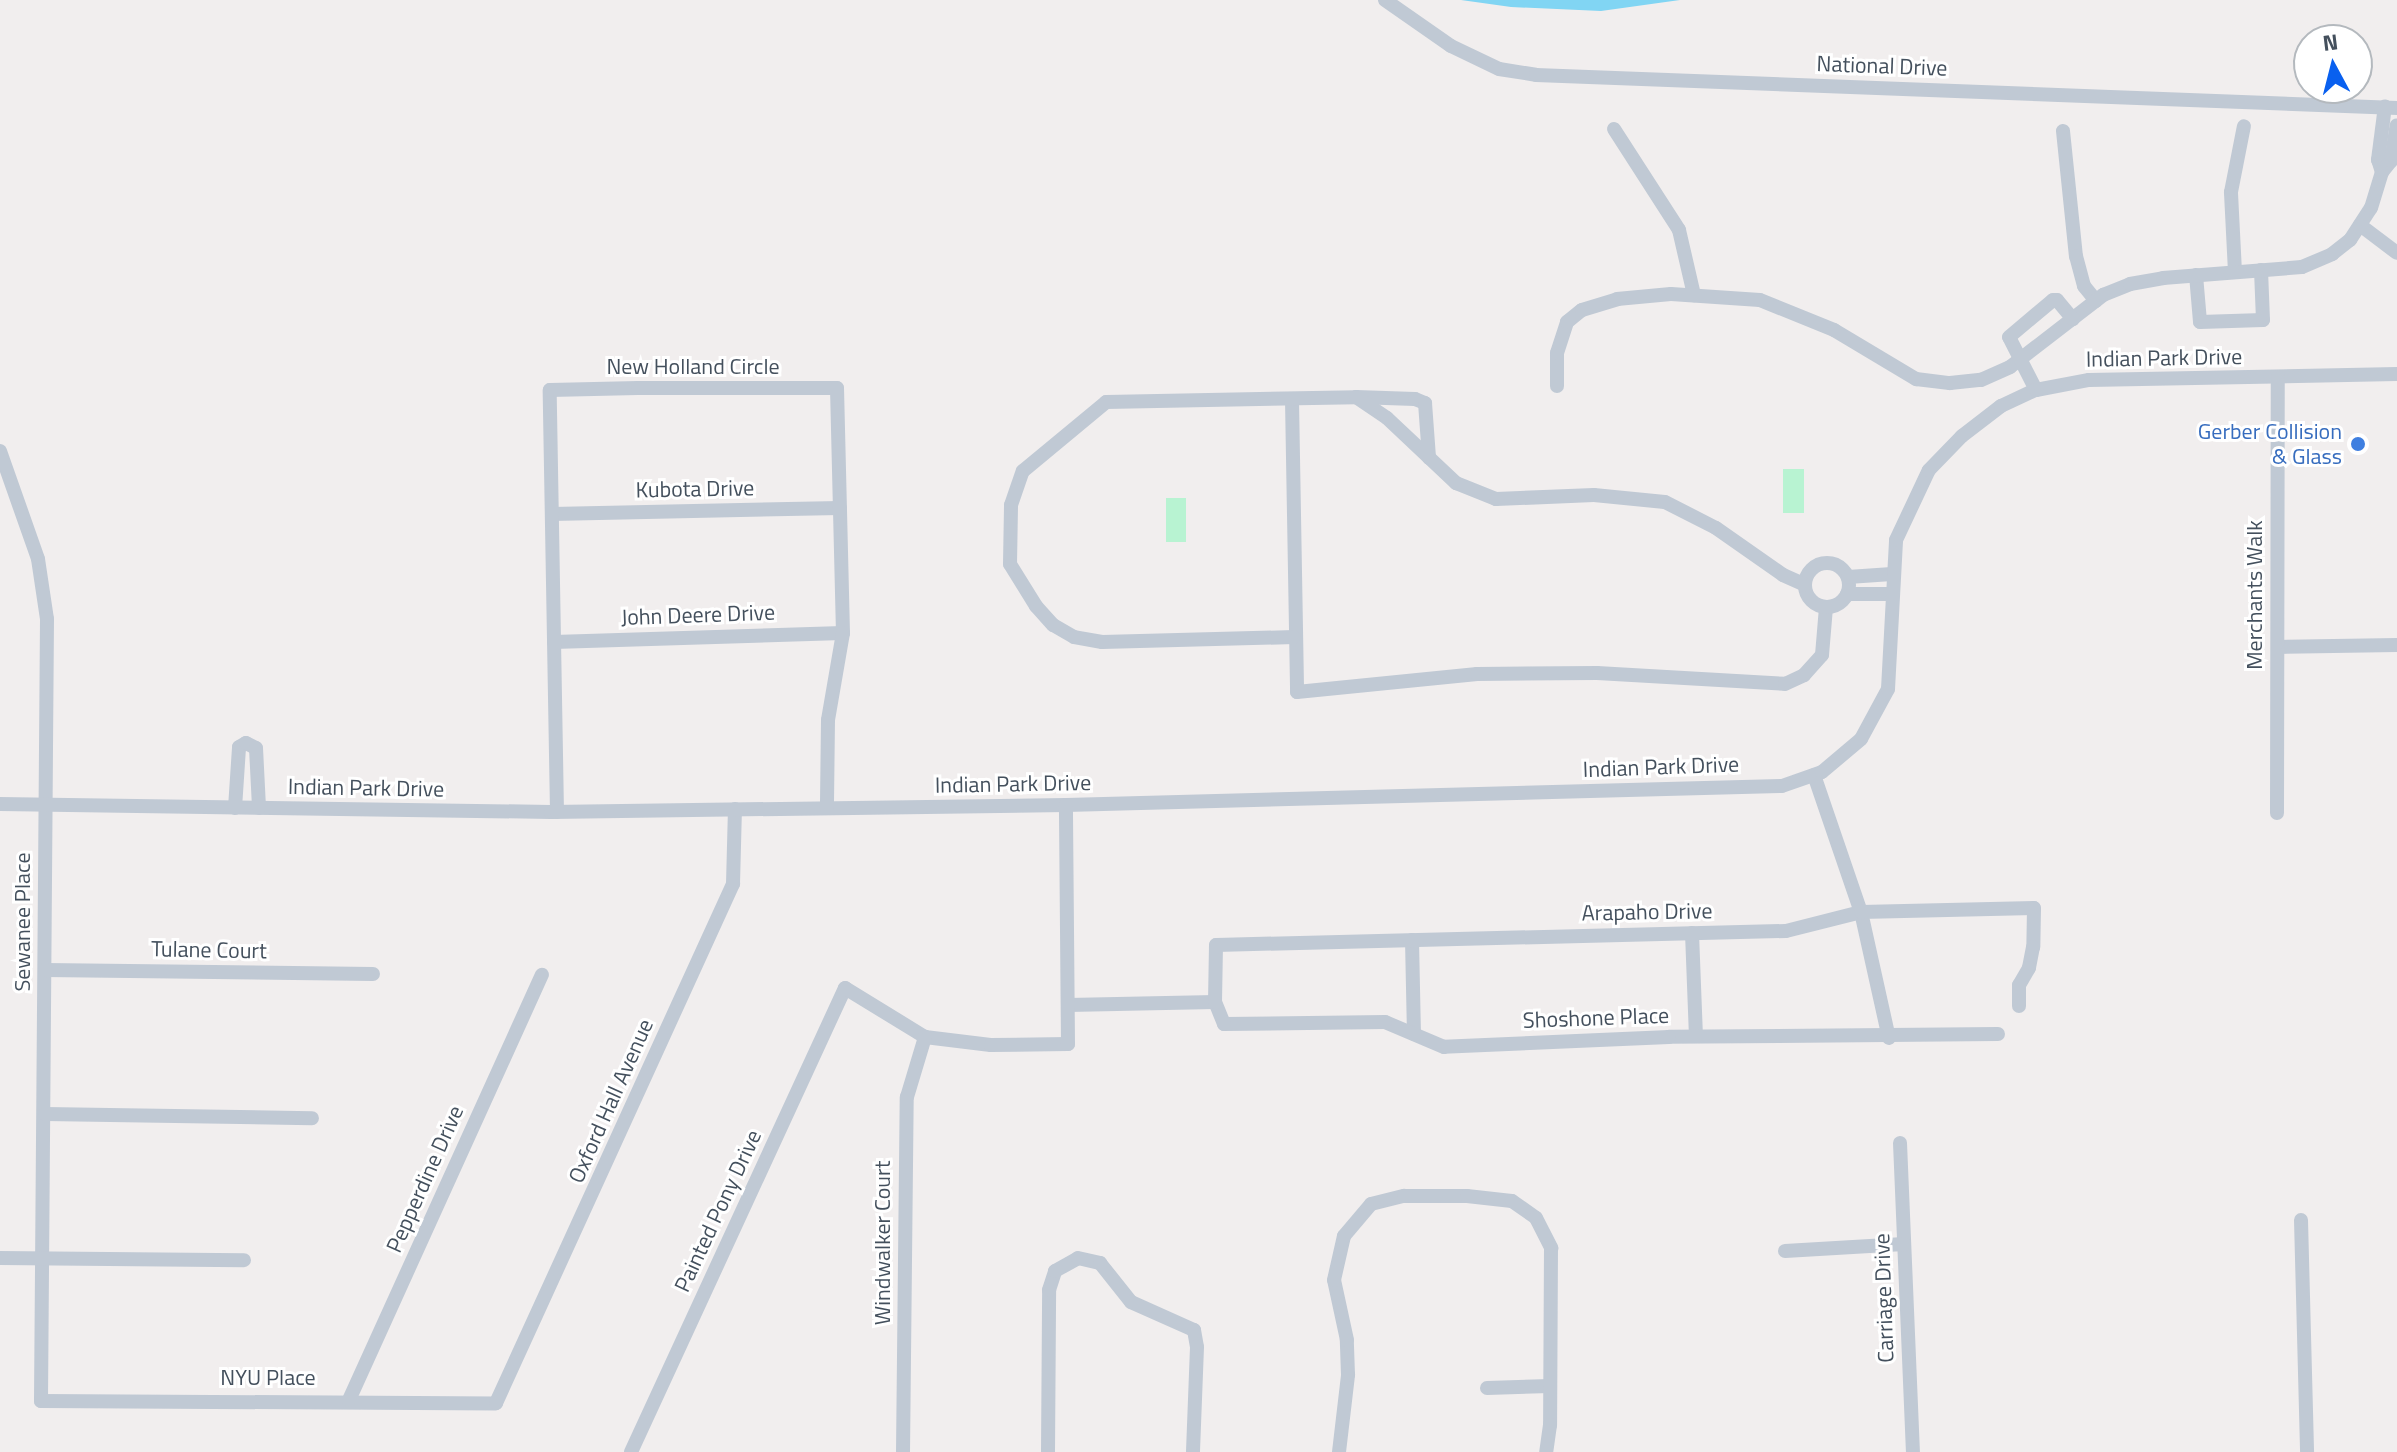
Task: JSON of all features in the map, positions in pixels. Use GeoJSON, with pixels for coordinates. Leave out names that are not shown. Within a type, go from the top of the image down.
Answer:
{"type":"FeatureCollection","features":[{"type":"Feature","properties":{"kind":"street","name":"National Drive"},"geometry":{"type":"LineString","coordinates":[[1385,0],[1413,22],[1463,52],[1499,69],[1536,75],[2391,107]]}},
{"type":"Feature","properties":{"kind":"street"},"geometry":{"type":"LineString","coordinates":[[2382,172],[2378,160],[2391,107]]}},
{"type":"Feature","properties":{"kind":"street"},"geometry":{"type":"LineString","coordinates":[[1557,386],[1557,353],[1567,322],[1582,310],[1617,299],[1694,295],[1760,300],[1834,330],[1916,379],[1950,383],[1981,380],[2021,359],[2096,301],[2130,284],[2196,275],[2302,267],[2332,254],[2350,240],[2371,208],[2382,172],[2391,161],[2397,125]]}},
{"type":"Feature","properties":{"kind":"street"},"geometry":{"type":"LineString","coordinates":[[2235,272],[2231,192],[2244,126]]}},
{"type":"Feature","properties":{"kind":"street"},"geometry":{"type":"LineString","coordinates":[[1614,129],[1679,230],[1694,295]]}},
{"type":"Feature","properties":{"kind":"street"},"geometry":{"type":"LineString","coordinates":[[2063,131],[2076,256],[2084,286],[2096,301]]}},
{"type":"Feature","properties":{"kind":"street"},"geometry":{"type":"LineString","coordinates":[[2360,225],[2397,253]]}},
{"type":"Feature","properties":{"kind":"street"},"geometry":{"type":"LineString","coordinates":[[2196,275],[2200,322],[2263,320],[2261,270]]}},
{"type":"Feature","properties":{"kind":"street"},"geometry":{"type":"LineString","coordinates":[[2036,390],[2009,337],[2053,300],[2073,319]]}},
{"type":"Feature","properties":{"kind":"street","name":"Indian Park Drive"},"geometry":{"type":"LineString","coordinates":[[0,804],[557,812],[1066,805],[1782,786],[1814,775],[1861,739],[1888,689],[1896,540],[1929,470],[1962,436],[2001,406],[2036,390],[2089,380],[2397,374]]}},
{"type":"Feature","properties":{"kind":"street","name":"Merchants Walk"},"geometry":{"type":"LineString","coordinates":[[2277,813],[2278,377]]}},
{"type":"Feature","properties":{"kind":"street","name":"New Holland Circle"},"geometry":{"type":"LineString","coordinates":[[557,812],[550,390],[638,388],[837,388],[843,633],[828,720],[827,808]]}},
{"type":"Feature","properties":{"kind":"street"},"geometry":{"type":"LineString","coordinates":[[1356,397],[1387,418],[1456,483],[1496,499],[1594,495],[1665,502],[1716,528],[1783,575],[1805,585],[1811,600],[1826,607],[1839,604],[1847,594],[1848,577],[1843,570],[1828,563],[1812,569],[1805,585]]}},
{"type":"Feature","properties":{"kind":"street"},"geometry":{"type":"LineString","coordinates":[[1294,637],[1102,642],[1074,637],[1053,625],[1010,564],[1008,536],[1011,505],[1023,471],[1106,402],[1356,397],[1415,399],[1425,403],[1429,458]]}},
{"type":"Feature","properties":{"kind":"street"},"geometry":{"type":"LineString","coordinates":[[1292,400],[1297,692],[1477,674],[1597,673],[1785,684],[1804,675],[1822,655],[1826,607]]}},
{"type":"Feature","properties":{"kind":"street","name":"Sewanee Place"},"geometry":{"type":"LineString","coordinates":[[0,451],[38,559],[47,619],[41,1401]]}},
{"type":"Feature","properties":{"kind":"street","name":"Kubota Drive"},"geometry":{"type":"LineString","coordinates":[[552,514],[840,508]]}},
{"type":"Feature","properties":{"kind":"street"},"geometry":{"type":"LineString","coordinates":[[1848,577],[1892,574]]}},
{"type":"Feature","properties":{"kind":"street"},"geometry":{"type":"LineString","coordinates":[[1847,594],[1891,594]]}},
{"type":"Feature","properties":{"kind":"street","name":"John Deere Drive"},"geometry":{"type":"LineString","coordinates":[[554,642],[843,633]]}},
{"type":"Feature","properties":{"kind":"street"},"geometry":{"type":"LineString","coordinates":[[2278,647],[2397,645]]}},
{"type":"Feature","properties":{"kind":"street"},"geometry":{"type":"LineString","coordinates":[[235,808],[239,747],[246,743],[255,745],[257,754],[259,808]]}},
{"type":"Feature","properties":{"kind":"street"},"geometry":{"type":"LineString","coordinates":[[1814,775],[1861,912],[1889,1038]]}},
{"type":"Feature","properties":{"kind":"street"},"geometry":{"type":"LineString","coordinates":[[925,1037],[991,1045],[1068,1044],[1066,805]]}},
{"type":"Feature","properties":{"kind":"street","name":"Oxford Hall Avenue"},"geometry":{"type":"LineString","coordinates":[[496,1403],[733,884],[735,809]]}},
{"type":"Feature","properties":{"kind":"street","name":"Arapaho Drive"},"geometry":{"type":"LineString","coordinates":[[1215,1002],[1216,945],[1786,931],[1861,912],[2034,908],[2033,947],[2029,968],[2019,985],[2019,1006]]}},
{"type":"Feature","properties":{"kind":"street"},"geometry":{"type":"LineString","coordinates":[[1692,933],[1696,1036]]}},
{"type":"Feature","properties":{"kind":"street"},"geometry":{"type":"LineString","coordinates":[[1412,940],[1414,1034]]}},
{"type":"Feature","properties":{"kind":"street","name":"Tulane Court"},"geometry":{"type":"LineString","coordinates":[[45,970],[373,974]]}},
{"type":"Feature","properties":{"kind":"street","name":"Pepperdine Drive"},"geometry":{"type":"LineString","coordinates":[[349,1400],[542,975]]}},
{"type":"Feature","properties":{"kind":"street","name":"Painted Pony Drive"},"geometry":{"type":"LineString","coordinates":[[631,1452],[845,988],[925,1037]]}},
{"type":"Feature","properties":{"kind":"street"},"geometry":{"type":"LineString","coordinates":[[1068,1005],[1215,1002]]}},
{"type":"Feature","properties":{"kind":"street","name":"Shoshone Place"},"geometry":{"type":"LineString","coordinates":[[1215,1002],[1224,1024],[1385,1022],[1444,1047],[1696,1036],[1889,1038],[1998,1034]]}},
{"type":"Feature","properties":{"kind":"street","name":"Windwalker Court"},"geometry":{"type":"LineString","coordinates":[[903,1452],[907,1111],[925,1037]]}},
{"type":"Feature","properties":{"kind":"street"},"geometry":{"type":"LineString","coordinates":[[45,1114],[312,1118]]}},
{"type":"Feature","properties":{"kind":"street","name":"Carriage Drive"},"geometry":{"type":"LineString","coordinates":[[1900,1143],[1913,1452]]}},
{"type":"Feature","properties":{"kind":"street"},"geometry":{"type":"LineString","coordinates":[[1339,1452],[1348,1375],[1347,1340],[1334,1280],[1344,1236],[1371,1204],[1404,1196],[1467,1196],[1512,1201],[1536,1218],[1551,1248],[1546,1452]]}},
{"type":"Feature","properties":{"kind":"street"},"geometry":{"type":"LineString","coordinates":[[2301,1220],[2307,1452]]}},
{"type":"Feature","properties":{"kind":"street"},"geometry":{"type":"LineString","coordinates":[[1785,1251],[1904,1244]]}},
{"type":"Feature","properties":{"kind":"street"},"geometry":{"type":"LineString","coordinates":[[0,1258],[244,1260]]}},
{"type":"Feature","properties":{"kind":"street"},"geometry":{"type":"LineString","coordinates":[[1048,1452],[1049,1290],[1055,1271],[1078,1258],[1100,1263],[1131,1302],[1194,1330],[1197,1347],[1193,1452]]}},
{"type":"Feature","properties":{"kind":"street"},"geometry":{"type":"LineString","coordinates":[[1487,1388],[1550,1386]]}},
{"type":"Feature","properties":{"kind":"street","name":"NYU Place"},"geometry":{"type":"LineString","coordinates":[[41,1401],[496,1403]]}},
{"type":"Feature","properties":{"kind":"green space"},"geometry":{"type":"Polygon","coordinates":[[[1783,469],[1804,469],[1804,513],[1783,513],[1783,469]]]}},
{"type":"Feature","properties":{"kind":"green space"},"geometry":{"type":"Polygon","coordinates":[[[1166,498],[1186,498],[1186,542],[1166,542],[1166,498]]]}},
{"type":"Feature","properties":{"kind":"water"},"geometry":{"type":"Polygon","coordinates":[[[1461,0],[1680,0],[1601,11],[1511,7],[1461,0]]]}},
{"type":"Feature","properties":{"kind":"place","name":"Gerber Collision & Glass"},"geometry":{"type":"Point","coordinates":[2358,444]}}]}
